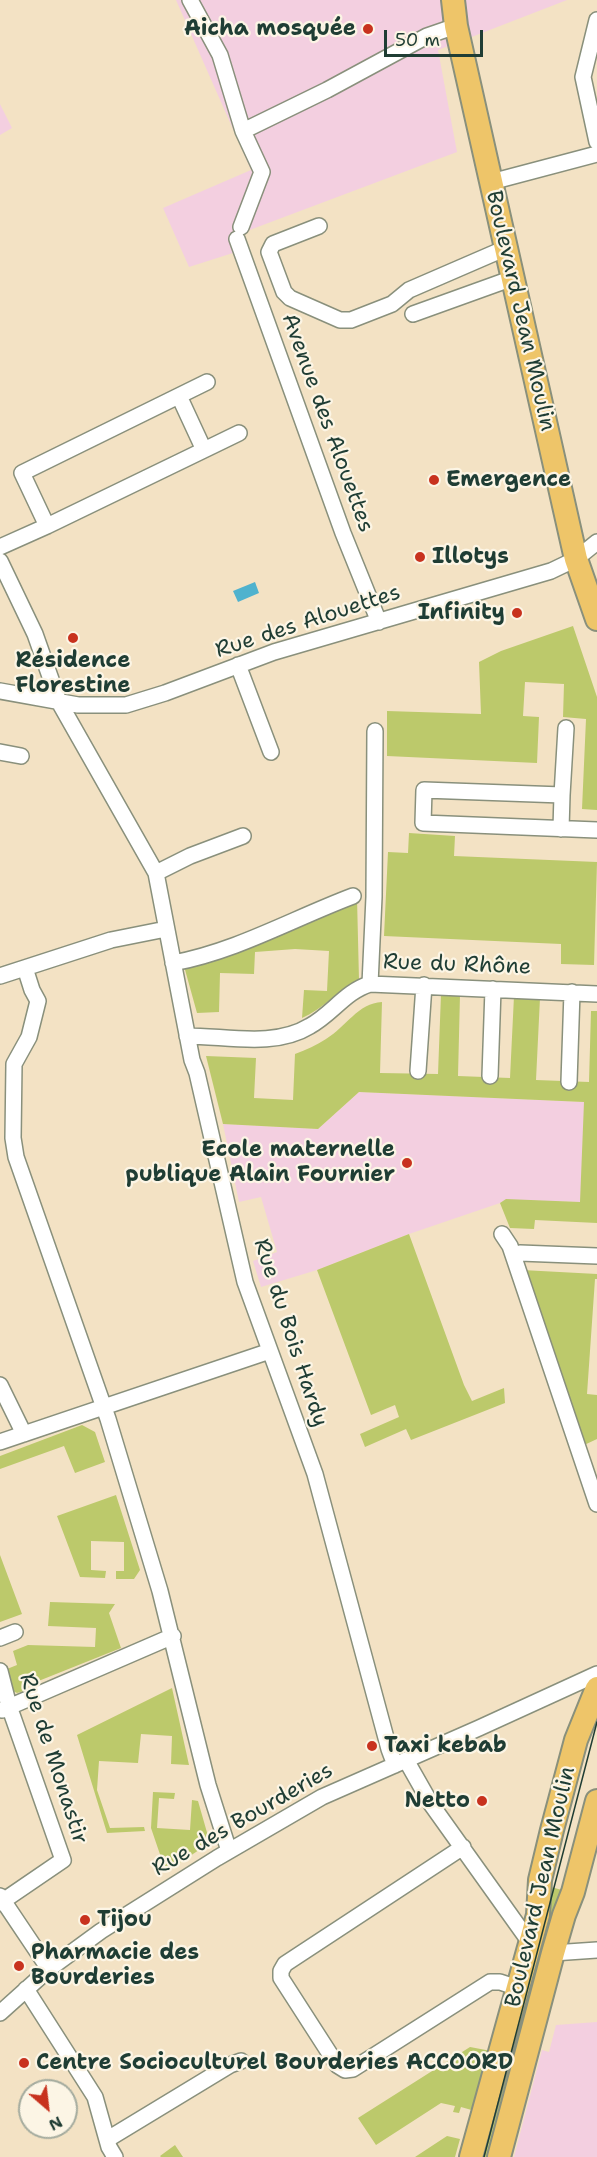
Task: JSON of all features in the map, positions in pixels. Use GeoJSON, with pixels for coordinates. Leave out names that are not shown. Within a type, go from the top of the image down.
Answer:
{"type":"FeatureCollection","features":[{"type":"Feature","properties":{"kind":"main road","name":"Boulevard Jean Moulin"},"geometry":{"type":"LineString","coordinates":[[453,0],[456,26],[576,559],[597,620]]}},
{"type":"Feature","properties":{"kind":"main road","name":"Boulevard Jean Moulin"},"geometry":{"type":"LineString","coordinates":[[471,2157],[532,1940],[538,1915],[540,1880],[576,1740],[597,1688]]}},
{"type":"Feature","properties":{"kind":"main road","name":"Boulevard Jean Moulin"},"geometry":{"type":"LineString","coordinates":[[499,2157],[553,1953],[574,1889],[597,1801]]}},
{"type":"Feature","properties":{"kind":"street","name":"Avenue des Alouettes"},"geometry":{"type":"LineString","coordinates":[[190,0],[220,54],[243,131],[262,172],[239,233],[343,533],[379,622]]}},
{"type":"Feature","properties":{"kind":"street"},"geometry":{"type":"LineString","coordinates":[[597,20],[583,77],[597,142]]}},
{"type":"Feature","properties":{"kind":"street"},"geometry":{"type":"LineString","coordinates":[[243,131],[327,90],[427,36],[456,26]]}},
{"type":"Feature","properties":{"kind":"street"},"geometry":{"type":"LineString","coordinates":[[491,182],[597,154]]}},
{"type":"Feature","properties":{"kind":"street"},"geometry":{"type":"LineString","coordinates":[[319,226],[273,244],[269,252],[284,292],[290,298],[340,320],[351,320],[392,304],[409,290],[506,248]]}},
{"type":"Feature","properties":{"kind":"street"},"geometry":{"type":"LineString","coordinates":[[413,314],[513,278]]}},
{"type":"Feature","properties":{"kind":"street"},"geometry":{"type":"LineString","coordinates":[[47,526],[22,473],[207,382]]}},
{"type":"Feature","properties":{"kind":"street"},"geometry":{"type":"LineString","coordinates":[[179,396],[204,450]]}},
{"type":"Feature","properties":{"kind":"street"},"geometry":{"type":"LineString","coordinates":[[0,547],[239,433]]}},
{"type":"Feature","properties":{"kind":"street","name":"Rue des Alouettes"},"geometry":{"type":"LineString","coordinates":[[0,691],[78,705],[126,705],[293,646],[551,571],[576,559],[597,543]]}},
{"type":"Feature","properties":{"kind":"street","name":"Rue du Bois Hardy"},"geometry":{"type":"LineString","coordinates":[[0,561],[35,634],[59,702],[156,873],[187,1036],[245,1282],[315,1474],[389,1749],[463,1847],[526,1937],[532,1940]]}},
{"type":"Feature","properties":{"kind":"street"},"geometry":{"type":"LineString","coordinates":[[238,665],[271,753]]}},
{"type":"Feature","properties":{"kind":"street"},"geometry":{"type":"LineString","coordinates":[[561,829],[566,728]]}},
{"type":"Feature","properties":{"kind":"street"},"geometry":{"type":"LineString","coordinates":[[370,984],[374,897],[375,731]]}},
{"type":"Feature","properties":{"kind":"street"},"geometry":{"type":"LineString","coordinates":[[0,752],[21,756]]}},
{"type":"Feature","properties":{"kind":"street"},"geometry":{"type":"LineString","coordinates":[[562,795],[424,790],[423,823],[597,830]]}},
{"type":"Feature","properties":{"kind":"street"},"geometry":{"type":"LineString","coordinates":[[156,873],[190,856],[243,836]]}},
{"type":"Feature","properties":{"kind":"street"},"geometry":{"type":"LineString","coordinates":[[173,963],[199,958],[252,940],[353,896]]}},
{"type":"Feature","properties":{"kind":"street"},"geometry":{"type":"LineString","coordinates":[[0,976],[111,940],[166,929]]}},
{"type":"Feature","properties":{"kind":"street"},"geometry":{"type":"LineString","coordinates":[[25,968],[38,1001],[29,1037],[14,1064],[14,1147],[102,1407],[173,1636],[208,1785],[229,1851]]}},
{"type":"Feature","properties":{"kind":"street","name":"Rue du Rhône"},"geometry":{"type":"LineString","coordinates":[[187,1036],[260,1039],[299,1033],[320,1020],[352,992],[370,984],[597,994]]}},
{"type":"Feature","properties":{"kind":"street"},"geometry":{"type":"LineString","coordinates":[[418,1071],[423,985]]}},
{"type":"Feature","properties":{"kind":"street"},"geometry":{"type":"LineString","coordinates":[[490,1076],[493,988]]}},
{"type":"Feature","properties":{"kind":"street"},"geometry":{"type":"LineString","coordinates":[[569,1082],[572,992]]}},
{"type":"Feature","properties":{"kind":"street"},"geometry":{"type":"LineString","coordinates":[[502,1234],[510,1246],[597,1504]]}},
{"type":"Feature","properties":{"kind":"street"},"geometry":{"type":"LineString","coordinates":[[520,1253],[597,1256]]}},
{"type":"Feature","properties":{"kind":"street"},"geometry":{"type":"LineString","coordinates":[[0,1442],[270,1351]]}},
{"type":"Feature","properties":{"kind":"street"},"geometry":{"type":"LineString","coordinates":[[0,1385],[24,1434]]}},
{"type":"Feature","properties":{"kind":"street"},"geometry":{"type":"LineString","coordinates":[[0,1638],[15,1632]]}},
{"type":"Feature","properties":{"kind":"street"},"geometry":{"type":"LineString","coordinates":[[5,1709],[173,1636]]}},
{"type":"Feature","properties":{"kind":"street","name":"Rue de Monastir"},"geometry":{"type":"LineString","coordinates":[[0,1671],[5,1709],[63,1860],[1,1900]]}},
{"type":"Feature","properties":{"kind":"street","name":"Rue des Bourderies"},"geometry":{"type":"LineString","coordinates":[[0,2013],[49,1969],[101,1931],[229,1851],[322,1797],[597,1674]]}},
{"type":"Feature","properties":{"kind":"street"},"geometry":{"type":"LineString","coordinates":[[463,1847],[285,1964],[281,1971],[281,1978],[337,2066],[345,2070],[354,2069],[490,1982],[500,1982],[518,1988]]}},
{"type":"Feature","properties":{"kind":"street"},"geometry":{"type":"LineString","coordinates":[[1,1900],[49,1969]]}},
{"type":"Feature","properties":{"kind":"street"},"geometry":{"type":"LineString","coordinates":[[553,1953],[597,1950]]}},
{"type":"Feature","properties":{"kind":"street"},"geometry":{"type":"LineString","coordinates":[[26,1989],[95,2097],[109,2148],[115,2157]]}},
{"type":"Feature","properties":{"kind":"street"},"geometry":{"type":"LineString","coordinates":[[108,2139],[230,2065],[241,2061]]}},
{"type":"Feature","properties":{"kind":"shaded area"},"geometry":{"type":"Polygon","coordinates":[[[176,0],[567,0],[438,50],[457,152],[231,237],[236,252],[189,267],[163,208],[251,170],[176,0]]]}},
{"type":"Feature","properties":{"kind":"shaded area"},"geometry":{"type":"Polygon","coordinates":[[[0,104],[12,128],[0,135],[0,104]]]}},
{"type":"Feature","properties":{"kind":"shaded area","name":"Ecole maternelle publique Alain Fournier"},"geometry":{"type":"Polygon","coordinates":[[[359,1092],[585,1102],[581,1202],[506,1200],[409,1234],[317,1270],[261,1287],[253,1261],[277,1252],[261,1197],[239,1202],[223,1124],[318,1129],[359,1092]]]}},
{"type":"Feature","properties":{"kind":"shaded area"},"geometry":{"type":"Polygon","coordinates":[[[597,2022],[597,2157],[514,2157],[542,2050],[549,2052],[556,2025],[597,2022]]]}},
{"type":"Feature","properties":{"kind":"green space"},"geometry":{"type":"Polygon","coordinates":[[[573,626],[597,697],[597,810],[582,809],[586,719],[563,717],[564,684],[525,682],[523,716],[539,717],[537,763],[387,756],[387,711],[481,714],[479,662],[501,651],[573,626]]]}},
{"type":"Feature","properties":{"kind":"green space"},"geometry":{"type":"Polygon","coordinates":[[[409,833],[455,836],[454,856],[597,862],[594,965],[561,964],[561,944],[384,936],[388,852],[408,853],[409,833]]]}},
{"type":"Feature","properties":{"kind":"green space"},"geometry":{"type":"Polygon","coordinates":[[[357,898],[359,980],[302,1018],[304,990],[327,991],[329,951],[295,949],[255,952],[254,974],[220,973],[219,1012],[197,1013],[184,966],[357,898]]]}},
{"type":"Feature","properties":{"kind":"green space"},"geometry":{"type":"Polygon","coordinates":[[[441,994],[460,995],[458,1076],[510,1078],[514,996],[540,998],[536,1080],[589,1082],[591,1011],[597,1011],[597,1223],[535,1220],[534,1229],[510,1228],[500,1203],[506,1199],[580,1202],[584,1102],[359,1092],[318,1129],[223,1124],[206,1056],[256,1058],[254,1098],[293,1100],[295,1054],[326,1039],[359,1011],[374,1003],[382,1002],[380,1073],[438,1074],[441,994]]]}},
{"type":"Feature","properties":{"kind":"green space"},"geometry":{"type":"Polygon","coordinates":[[[409,1234],[464,1385],[472,1401],[504,1388],[505,1403],[411,1440],[406,1429],[365,1447],[360,1434],[399,1417],[395,1405],[371,1415],[317,1270],[409,1234]]]}},
{"type":"Feature","properties":{"kind":"green space"},"geometry":{"type":"Polygon","coordinates":[[[522,1270],[597,1274],[587,1394],[597,1395],[597,1439],[582,1446],[522,1270]]]}},
{"type":"Feature","properties":{"kind":"green space"},"geometry":{"type":"Polygon","coordinates":[[[82,1425],[95,1432],[105,1462],[75,1473],[64,1446],[0,1469],[0,1456],[82,1425]]]}},
{"type":"Feature","properties":{"kind":"green space"},"geometry":{"type":"Polygon","coordinates":[[[116,1495],[140,1570],[134,1579],[116,1579],[116,1571],[124,1571],[124,1542],[91,1541],[91,1570],[106,1571],[105,1578],[80,1577],[57,1516],[116,1495]]]}},
{"type":"Feature","properties":{"kind":"green space"},"geometry":{"type":"Polygon","coordinates":[[[0,1555],[22,1614],[0,1622],[0,1555]]]}},
{"type":"Feature","properties":{"kind":"green space"},"geometry":{"type":"Polygon","coordinates":[[[50,1602],[115,1604],[109,1613],[121,1648],[26,1686],[27,1690],[17,1693],[13,1691],[7,1669],[17,1665],[13,1651],[28,1645],[95,1647],[96,1628],[48,1626],[50,1602]]]}},
{"type":"Feature","properties":{"kind":"green space"},"geometry":{"type":"Polygon","coordinates":[[[172,1688],[189,1765],[171,1764],[172,1736],[141,1734],[138,1763],[99,1761],[97,1790],[110,1828],[144,1827],[145,1831],[107,1833],[77,1735],[172,1688]]]}},
{"type":"Feature","properties":{"kind":"green space"},"geometry":{"type":"Polygon","coordinates":[[[153,1792],[175,1793],[174,1799],[159,1798],[157,1828],[190,1830],[192,1800],[198,1801],[208,1836],[202,1848],[166,1872],[151,1828],[153,1792]]]}},
{"type":"Feature","properties":{"kind":"green space"},"geometry":{"type":"Polygon","coordinates":[[[544,1885],[569,1892],[527,2029],[514,2026],[544,1885]]]}},
{"type":"Feature","properties":{"kind":"green space"},"geometry":{"type":"Polygon","coordinates":[[[509,2043],[522,2047],[494,2157],[480,2157],[509,2043]]]}},
{"type":"Feature","properties":{"kind":"green space"},"geometry":{"type":"Polygon","coordinates":[[[470,2047],[491,2051],[475,2111],[461,2107],[459,2113],[453,2112],[455,2106],[441,2103],[376,2145],[358,2118],[470,2047]]]}},
{"type":"Feature","properties":{"kind":"green space"},"geometry":{"type":"Polygon","coordinates":[[[447,2136],[460,2139],[455,2157],[415,2157],[447,2136]]]}},
{"type":"Feature","properties":{"kind":"green space"},"geometry":{"type":"Polygon","coordinates":[[[175,2145],[183,2157],[160,2156],[175,2145]]]}},
{"type":"Feature","properties":{"kind":"water"},"geometry":{"type":"Polygon","coordinates":[[[255,582],[259,593],[238,602],[233,591],[255,582]]]}},
{"type":"Feature","properties":{"kind":"tram line"},"geometry":{"type":"LineString","coordinates":[[484,2157],[597,1722]]}},
{"type":"Feature","properties":{"kind":"place","name":"Aicha mosquée"},"geometry":{"type":"Point","coordinates":[368,29]}},
{"type":"Feature","properties":{"kind":"place","name":"Emergence"},"geometry":{"type":"Point","coordinates":[434,480]}},
{"type":"Feature","properties":{"kind":"place","name":"Illotys"},"geometry":{"type":"Point","coordinates":[420,557]}},
{"type":"Feature","properties":{"kind":"place","name":"Infinity"},"geometry":{"type":"Point","coordinates":[517,613]}},
{"type":"Feature","properties":{"kind":"place","name":"Résidence Florestine"},"geometry":{"type":"Point","coordinates":[73,638]}},
{"type":"Feature","properties":{"kind":"place","name":"Ecole maternelle publique Alain Fournier"},"geometry":{"type":"Point","coordinates":[407,1163]}},
{"type":"Feature","properties":{"kind":"place","name":"Taxi kebab"},"geometry":{"type":"Point","coordinates":[372,1746]}},
{"type":"Feature","properties":{"kind":"place","name":"Netto"},"geometry":{"type":"Point","coordinates":[482,1801]}},
{"type":"Feature","properties":{"kind":"place","name":"Tijou"},"geometry":{"type":"Point","coordinates":[85,1920]}},
{"type":"Feature","properties":{"kind":"place","name":"Pharmacie des Bourderies"},"geometry":{"type":"Point","coordinates":[19,1966]}},
{"type":"Feature","properties":{"kind":"place","name":"Centre Socioculturel Bourderies ACCOORD"},"geometry":{"type":"Point","coordinates":[24,2063]}}]}
